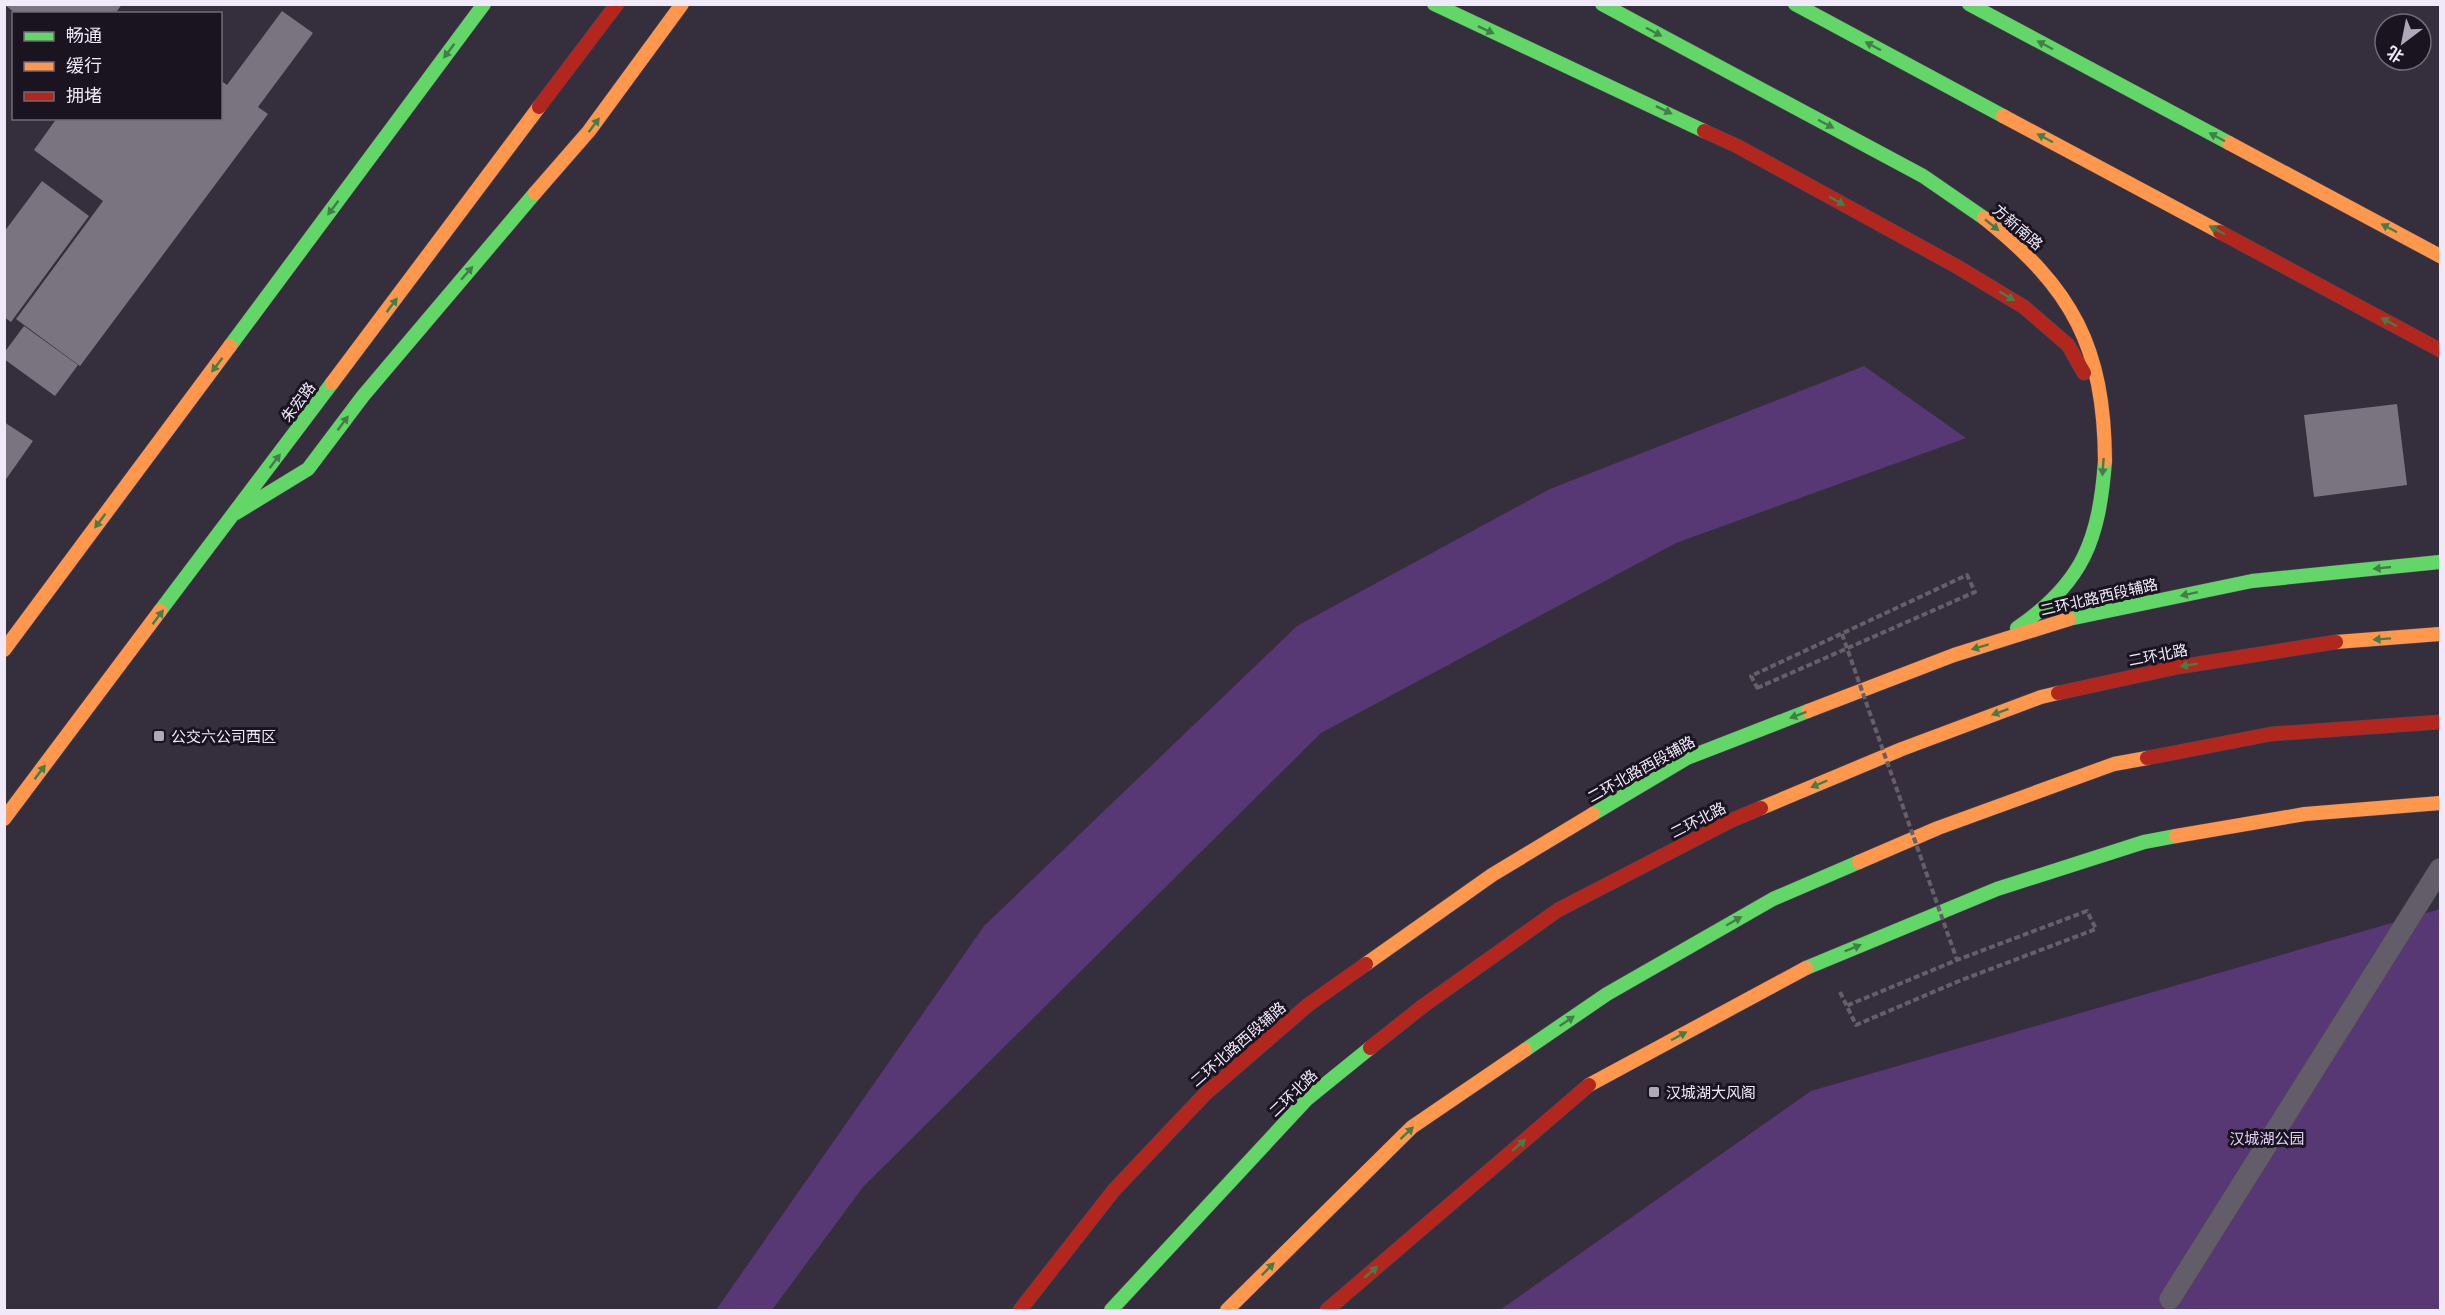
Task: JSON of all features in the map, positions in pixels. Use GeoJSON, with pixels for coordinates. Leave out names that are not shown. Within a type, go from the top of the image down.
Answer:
{"type":"FeatureCollection","features":[{"type":"Feature","properties":{"kind":"main road"},"geometry":{"type":"LineString","coordinates":[[4,650],[484,4]]}},
{"type":"Feature","properties":{"kind":"main road","name":"朱宏路"},"geometry":{"type":"LineString","coordinates":[[4,819],[617,4]]}},
{"type":"Feature","properties":{"kind":"main road"},"geometry":{"type":"LineString","coordinates":[[236,513],[308,469],[363,396],[426,320],[589,131],[682,4]]}},
{"type":"Feature","properties":{"kind":"main road"},"geometry":{"type":"LineString","coordinates":[[1434,4],[1737,146],[1956,266],[2024,307],[2068,345],[2091,386],[2106,431]]}},
{"type":"Feature","properties":{"kind":"main road","name":"方新南路"},"geometry":{"type":"LineString","coordinates":[[1602,4],[1923,176],[2002,233],[2034,262],[2064,301],[2089,344],[2106,431],[2102,483],[2094,529],[2075,573],[2046,607],[2001,640]]}},
{"type":"Feature","properties":{"kind":"main road"},"geometry":{"type":"LineString","coordinates":[[1796,4],[2440,350]]}},
{"type":"Feature","properties":{"kind":"main road"},"geometry":{"type":"LineString","coordinates":[[1969,4],[2440,256]]}},
{"type":"Feature","properties":{"kind":"main road","name":"二环北路西段辅路"},"geometry":{"type":"LineString","coordinates":[[1020,1311],[1114,1190],[1205,1094],[1308,1005],[1491,876],[1687,758],[1954,655],[2070,619],[2252,580],[2440,562]]}},
{"type":"Feature","properties":{"kind":"main road","name":"二环北路"},"geometry":{"type":"LineString","coordinates":[[1111,1311],[1307,1099],[1423,1006],[1558,910],[1730,821],[1902,749],[2041,697],[2178,667],[2320,644],[2440,634]]}},
{"type":"Feature","properties":{"kind":"main road"},"geometry":{"type":"LineString","coordinates":[[1227,1311],[1412,1127],[1607,994],[1773,899],[1938,828],[2114,764],[2271,734],[2440,722]]}},
{"type":"Feature","properties":{"kind":"main road"},"geometry":{"type":"LineString","coordinates":[[1327,1311],[1587,1086],[1826,958],[1997,889],[2144,842],[2305,814],[2440,803]]}},
{"type":"Feature","properties":{"kind":"lane"},"geometry":{"type":"LineString","coordinates":[[2170,1299],[2440,869]]}},
{"type":"Feature","properties":{"kind":"path"},"geometry":{"type":"LineString","coordinates":[[1751,676],[1967,575],[1975,592],[1757,688]]}},
{"type":"Feature","properties":{"kind":"path"},"geometry":{"type":"LineString","coordinates":[[1842,634],[1958,960]]}},
{"type":"Feature","properties":{"kind":"path"},"geometry":{"type":"LineString","coordinates":[[1826,958],[1846,1006],[1856,1025],[1959,981],[2096,929],[2087,910],[1846,1006]]}},
{"type":"Feature","properties":{"kind":"green space"},"geometry":{"type":"Polygon","coordinates":[[[1864,366],[1966,438],[1676,543],[1321,733],[863,1187],[772,1310],[716,1310],[984,926],[1297,626],[1550,489],[1864,366]]]}},
{"type":"Feature","properties":{"kind":"green space","name":"汉城湖公园"},"geometry":{"type":"Polygon","coordinates":[[[2440,909],[2440,1310],[1500,1310],[1811,1091],[2440,909]]]}},
{"type":"Feature","properties":{"kind":"building"},"geometry":{"type":"Polygon","coordinates":[[[4,4],[122,4],[116,12],[14,12],[4,4]]]}},
{"type":"Feature","properties":{"kind":"building"},"geometry":{"type":"Polygon","coordinates":[[[282,11],[313,33],[258,107],[268,114],[80,366],[16,319],[103,201],[34,150],[56,120],[222,120],[222,81],[227,85],[282,11]]]}},
{"type":"Feature","properties":{"kind":"building"},"geometry":{"type":"Polygon","coordinates":[[[42,181],[89,216],[11,322],[4,317],[4,232],[42,181]]]}},
{"type":"Feature","properties":{"kind":"building"},"geometry":{"type":"Polygon","coordinates":[[[24,326],[78,365],[55,396],[4,359],[4,353],[24,326]]]}},
{"type":"Feature","properties":{"kind":"building"},"geometry":{"type":"Polygon","coordinates":[[[2397,404],[2407,485],[2314,497],[2304,415],[2397,404]]]}},
{"type":"Feature","properties":{"kind":"building"},"geometry":{"type":"Polygon","coordinates":[[[4,422],[33,441],[4,482],[4,422]]]}},
{"type":"Feature","properties":{"kind":"traffic: fast"},"geometry":{"type":"LineString","coordinates":[[230,346],[484,4]]}},
{"type":"Feature","properties":{"kind":"traffic: fast"},"geometry":{"type":"LineString","coordinates":[[1434,4],[1704,131]]}},
{"type":"Feature","properties":{"kind":"traffic: fast"},"geometry":{"type":"LineString","coordinates":[[1602,4],[1923,176],[1984,218]]}},
{"type":"Feature","properties":{"kind":"traffic: fast"},"geometry":{"type":"LineString","coordinates":[[1795,4],[2003,116]]}},
{"type":"Feature","properties":{"kind":"traffic: fast"},"geometry":{"type":"LineString","coordinates":[[1969,4],[2229,143]]}},
{"type":"Feature","properties":{"kind":"traffic: fast"},"geometry":{"type":"LineString","coordinates":[[236,513],[308,469],[363,396],[535,193]]}},
{"type":"Feature","properties":{"kind":"traffic: fast"},"geometry":{"type":"LineString","coordinates":[[160,611],[332,383]]}},
{"type":"Feature","properties":{"kind":"traffic: fast"},"geometry":{"type":"LineString","coordinates":[[2017,628],[2040,611],[2058,593],[2073,576],[2084,557],[2098,514],[2105,461]]}},
{"type":"Feature","properties":{"kind":"traffic: fast"},"geometry":{"type":"LineString","coordinates":[[2069,619],[2252,581],[2440,562]]}},
{"type":"Feature","properties":{"kind":"traffic: fast"},"geometry":{"type":"LineString","coordinates":[[1593,814],[1687,758],[1808,711]]}},
{"type":"Feature","properties":{"kind":"traffic: fast"},"geometry":{"type":"LineString","coordinates":[[1806,968],[1997,889],[2144,842],[2176,836]]}},
{"type":"Feature","properties":{"kind":"traffic: fast"},"geometry":{"type":"LineString","coordinates":[[1525,1050],[1607,994],[1773,899],[1859,862]]}},
{"type":"Feature","properties":{"kind":"traffic: fast"},"geometry":{"type":"LineString","coordinates":[[1111,1310],[1307,1099],[1370,1048]]}},
{"type":"Feature","properties":{"kind":"traffic: slow"},"geometry":{"type":"LineString","coordinates":[[535,193],[589,131],[682,4]]}},
{"type":"Feature","properties":{"kind":"traffic: slow"},"geometry":{"type":"LineString","coordinates":[[332,383],[539,107]]}},
{"type":"Feature","properties":{"kind":"traffic: slow"},"geometry":{"type":"LineString","coordinates":[[2003,116],[2220,232]]}},
{"type":"Feature","properties":{"kind":"traffic: slow"},"geometry":{"type":"LineString","coordinates":[[2229,143],[2440,256]]}},
{"type":"Feature","properties":{"kind":"traffic: slow"},"geometry":{"type":"LineString","coordinates":[[1984,218],[2015,244],[2040,270],[2061,296],[2078,323],[2090,353],[2098,385],[2105,461]]}},
{"type":"Feature","properties":{"kind":"traffic: slow"},"geometry":{"type":"LineString","coordinates":[[4,650],[230,346]]}},
{"type":"Feature","properties":{"kind":"traffic: slow"},"geometry":{"type":"LineString","coordinates":[[4,819],[160,611]]}},
{"type":"Feature","properties":{"kind":"traffic: slow"},"geometry":{"type":"LineString","coordinates":[[1808,711],[1954,655],[2069,619]]}},
{"type":"Feature","properties":{"kind":"traffic: slow"},"geometry":{"type":"LineString","coordinates":[[2336,642],[2440,634]]}},
{"type":"Feature","properties":{"kind":"traffic: slow"},"geometry":{"type":"LineString","coordinates":[[1761,808],[1902,749],[2041,697],[2058,693]]}},
{"type":"Feature","properties":{"kind":"traffic: slow"},"geometry":{"type":"LineString","coordinates":[[1859,862],[1938,828],[2114,764],[2147,758]]}},
{"type":"Feature","properties":{"kind":"traffic: slow"},"geometry":{"type":"LineString","coordinates":[[2176,836],[2305,814],[2440,803]]}},
{"type":"Feature","properties":{"kind":"traffic: slow"},"geometry":{"type":"LineString","coordinates":[[1366,964],[1492,875],[1593,814]]}},
{"type":"Feature","properties":{"kind":"traffic: slow"},"geometry":{"type":"LineString","coordinates":[[1589,1085],[1806,968]]}},
{"type":"Feature","properties":{"kind":"traffic: slow"},"geometry":{"type":"LineString","coordinates":[[1227,1310],[1412,1127],[1525,1050]]}},
{"type":"Feature","properties":{"kind":"traffic: jam"},"geometry":{"type":"LineString","coordinates":[[539,107],[617,4]]}},
{"type":"Feature","properties":{"kind":"traffic: jam"},"geometry":{"type":"LineString","coordinates":[[1704,131],[1737,146],[1956,266],[2024,307],[2068,345],[2084,373]]}},
{"type":"Feature","properties":{"kind":"traffic: jam"},"geometry":{"type":"LineString","coordinates":[[2220,232],[2440,350]]}},
{"type":"Feature","properties":{"kind":"traffic: jam"},"geometry":{"type":"LineString","coordinates":[[2058,693],[2178,667],[2336,642]]}},
{"type":"Feature","properties":{"kind":"traffic: jam"},"geometry":{"type":"LineString","coordinates":[[2147,758],[2271,734],[2440,722]]}},
{"type":"Feature","properties":{"kind":"traffic: jam"},"geometry":{"type":"LineString","coordinates":[[1370,1048],[1423,1006],[1558,910],[1730,821],[1761,808]]}},
{"type":"Feature","properties":{"kind":"traffic: jam"},"geometry":{"type":"LineString","coordinates":[[1020,1310],[1114,1190],[1205,1094],[1308,1005],[1366,964]]}},
{"type":"Feature","properties":{"kind":"traffic: jam"},"geometry":{"type":"LineString","coordinates":[[1327,1310],[1589,1085]]}},
{"type":"Feature","properties":{"kind":"place","name":"公交六公司西区"},"geometry":{"type":"Point","coordinates":[159,736]}},
{"type":"Feature","properties":{"kind":"place","name":"汉城湖大风阁"},"geometry":{"type":"Point","coordinates":[1654,1092]}}]}
